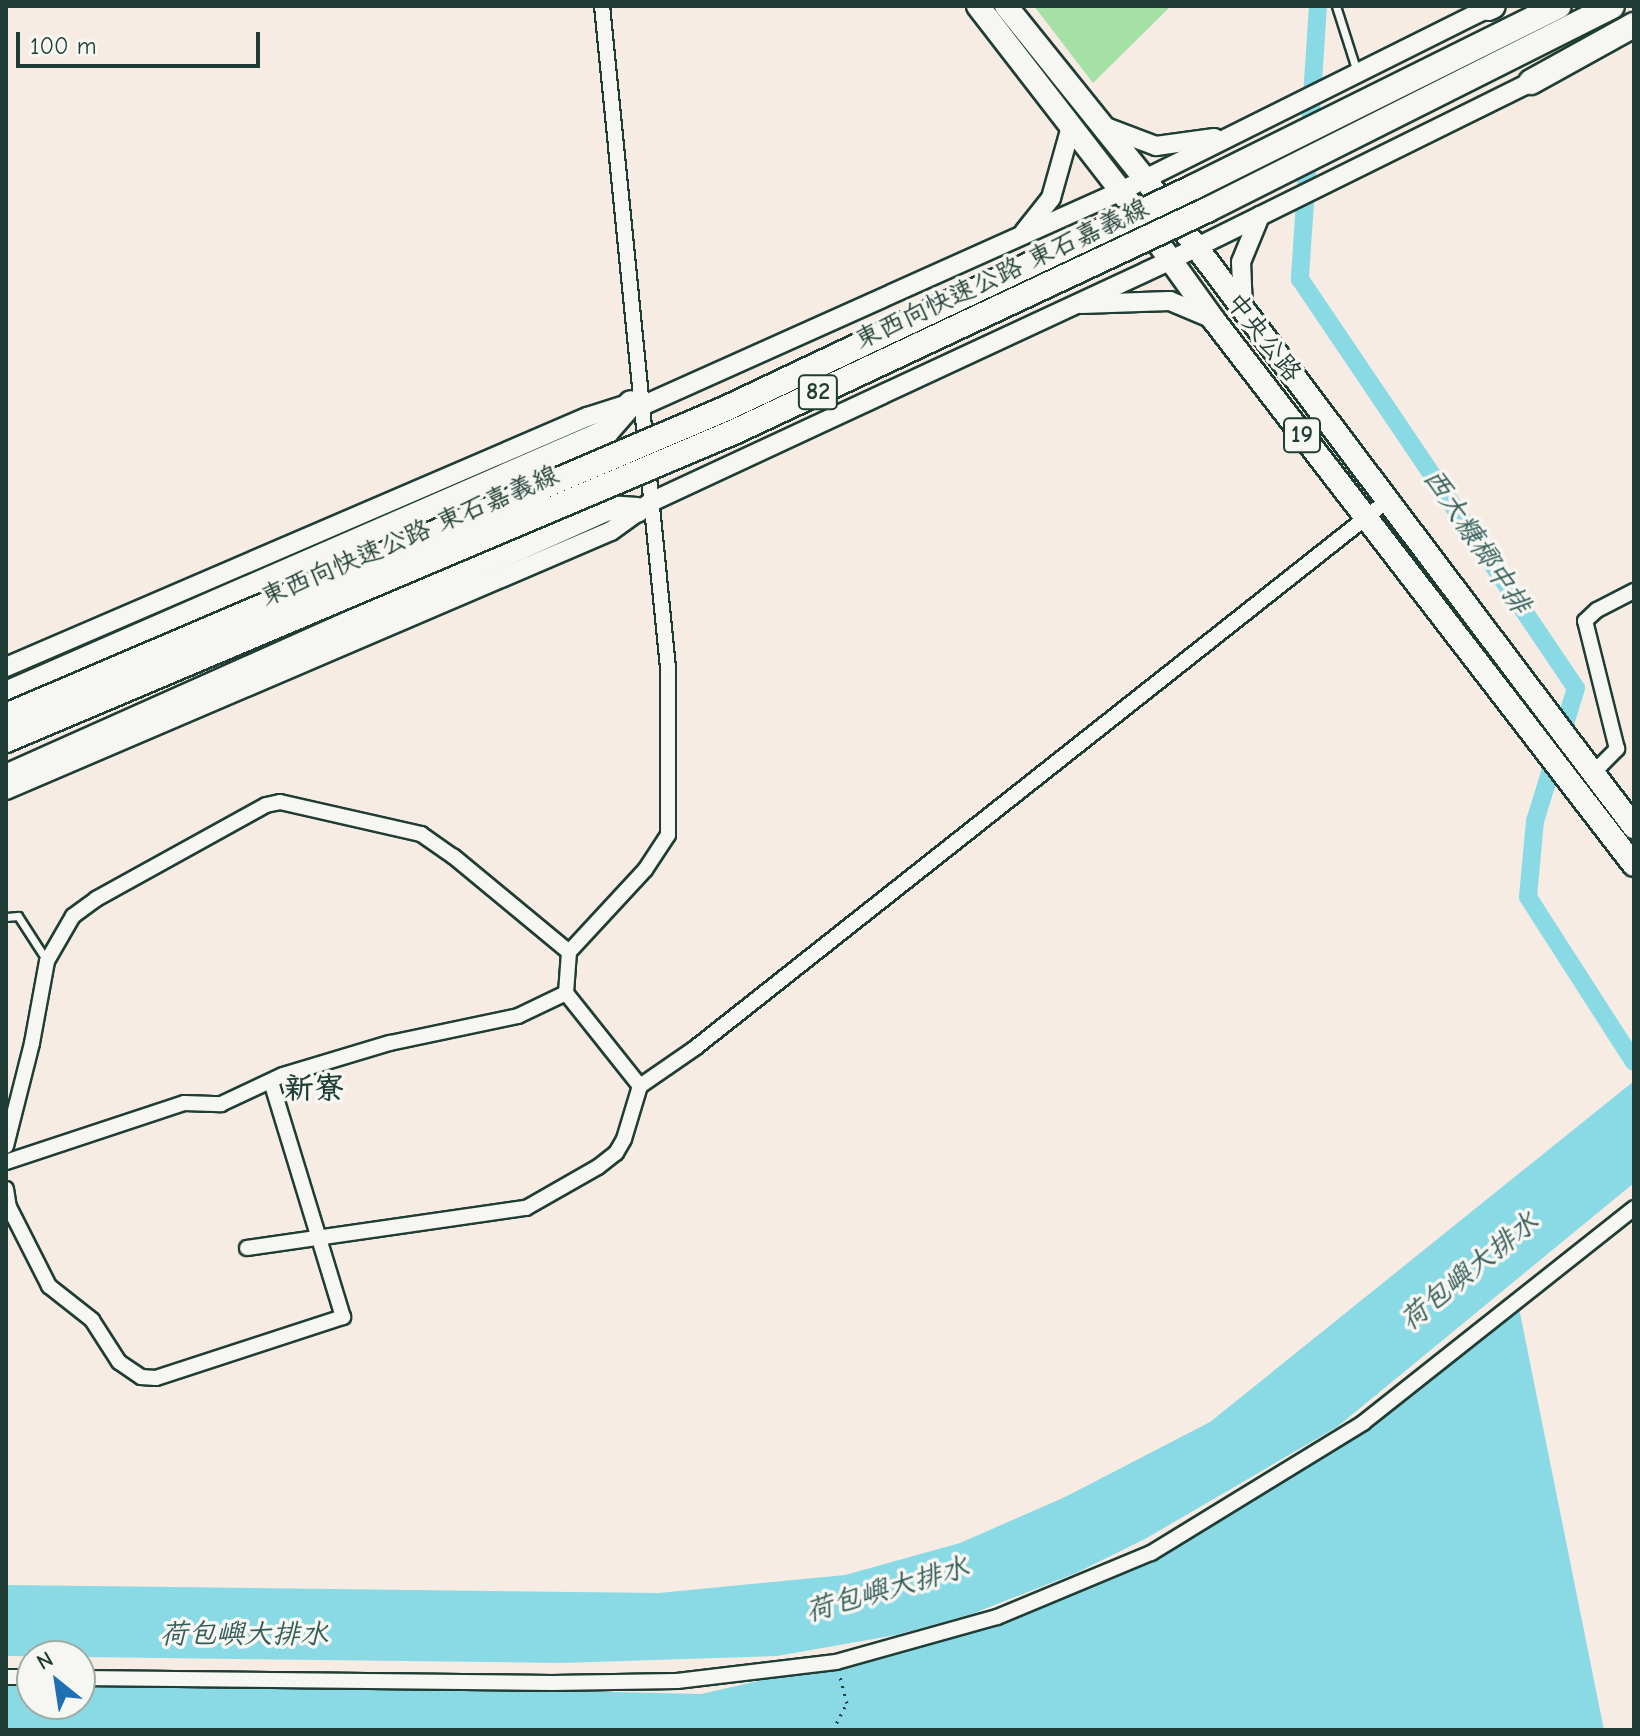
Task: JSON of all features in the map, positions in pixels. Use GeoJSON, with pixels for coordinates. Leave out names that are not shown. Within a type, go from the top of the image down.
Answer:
{"type":"FeatureCollection","features":[{"type":"Feature","properties":{"kind":"highway","name":"東西向快速公路 東石嘉義線"},"geometry":{"type":"LineString","coordinates":[[6,716],[727,408],[1194,187],[1558,6]]}},
{"type":"Feature","properties":{"kind":"highway","name":"東西向快速公路 東石嘉義線"},"geometry":{"type":"LineString","coordinates":[[6,740],[736,431],[1207,210],[1612,6]]}},
{"type":"Feature","properties":{"kind":"highway"},"geometry":{"type":"LineString","coordinates":[[1531,82],[1634,25]]}},
{"type":"Feature","properties":{"kind":"highway"},"geometry":{"type":"LineString","coordinates":[[6,694],[606,432],[638,404]]}},
{"type":"Feature","properties":{"kind":"highway"},"geometry":{"type":"LineString","coordinates":[[6,777],[608,508],[644,506]]}},
{"type":"Feature","properties":{"kind":"main road","name":"中央公路"},"geometry":{"type":"LineString","coordinates":[[978,6],[1121,191],[1213,319],[1634,865]]}},
{"type":"Feature","properties":{"kind":"main road","name":"中央公路"},"geometry":{"type":"LineString","coordinates":[[1006,6],[1145,179],[1590,767]]}},
{"type":"Feature","properties":{"kind":"main road","name":"19"},"geometry":{"type":"LineString","coordinates":[[1590,767],[1634,827]]}},
{"type":"Feature","properties":{"kind":"street"},"geometry":{"type":"LineString","coordinates":[[602,6],[638,404],[644,506],[668,668],[668,835],[645,870],[569,952],[566,993],[640,1086]]}},
{"type":"Feature","properties":{"kind":"street"},"geometry":{"type":"LineString","coordinates":[[6,667],[587,417],[638,404],[1121,191],[1491,7]]}},
{"type":"Feature","properties":{"kind":"street"},"geometry":{"type":"LineString","coordinates":[[6,790],[611,531],[644,506],[1169,261],[1634,32]]}},
{"type":"Feature","properties":{"kind":"street"},"geometry":{"type":"LineString","coordinates":[[1103,126],[1156,146],[1236,133]]}},
{"type":"Feature","properties":{"kind":"street"},"geometry":{"type":"LineString","coordinates":[[1022,234],[1051,198],[1071,127]]}},
{"type":"Feature","properties":{"kind":"street"},"geometry":{"type":"LineString","coordinates":[[1243,309],[1241,262],[1264,214]]}},
{"type":"Feature","properties":{"kind":"street"},"geometry":{"type":"LineString","coordinates":[[1071,305],[1170,301],[1213,319]]}},
{"type":"Feature","properties":{"kind":"street"},"geometry":{"type":"LineString","coordinates":[[247,1248],[509,1211],[540,1202],[616,1153],[624,1139],[640,1086],[695,1048],[1364,516],[1387,501]]}},
{"type":"Feature","properties":{"kind":"street"},"geometry":{"type":"LineString","coordinates":[[1590,767],[1617,749],[1585,621],[1597,610],[1634,591]]}},
{"type":"Feature","properties":{"kind":"street"},"geometry":{"type":"LineString","coordinates":[[6,1146],[32,1043],[47,961],[73,916],[96,899],[266,805],[280,802],[421,834],[453,856],[569,952]]}},
{"type":"Feature","properties":{"kind":"street"},"geometry":{"type":"LineString","coordinates":[[6,1162],[184,1103],[221,1104],[283,1075],[390,1043],[518,1016],[566,993]]}},
{"type":"Feature","properties":{"kind":"street"},"geometry":{"type":"LineString","coordinates":[[6,1189],[9,1207],[49,1286],[92,1320],[119,1362],[141,1377],[156,1378],[343,1317],[271,1082]]}},
{"type":"Feature","properties":{"kind":"street"},"geometry":{"type":"LineString","coordinates":[[96,1678],[497,1683],[661,1681],[836,1662],[997,1617],[1151,1553],[1363,1423],[1634,1208]]}},
{"type":"Feature","properties":{"kind":"lane"},"geometry":{"type":"LineString","coordinates":[[1336,6],[1357,73]]}},
{"type":"Feature","properties":{"kind":"lane"},"geometry":{"type":"LineString","coordinates":[[6,917],[18,916],[47,961]]}},
{"type":"Feature","properties":{"kind":"path"},"geometry":{"type":"LineString","coordinates":[[833,1730],[847,1703],[836,1662]]}},
{"type":"Feature","properties":{"kind":"green space"},"geometry":{"type":"Polygon","coordinates":[[[1034,6],[1171,6],[1093,83],[1034,6]]]}},
{"type":"Feature","properties":{"kind":"water","name":"荷包嶼大排水"},"geometry":{"type":"Polygon","coordinates":[[[1634,1081],[1634,1183],[1337,1427],[1145,1539],[1076,1573],[972,1614],[896,1635],[777,1656],[561,1663],[96,1657],[96,1640],[16,1640],[16,1656],[6,1656],[6,1585],[659,1593],[845,1575],[960,1543],[1065,1497],[1210,1422],[1634,1081]]]}},
{"type":"Feature","properties":{"kind":"water"},"geometry":{"type":"Polygon","coordinates":[[[1518,1303],[1604,1730],[6,1730],[6,1685],[16,1685],[16,1720],[96,1720],[96,1685],[305,1685],[701,1694],[949,1638],[1182,1544],[1336,1447],[1518,1303]]]}},
{"type":"Feature","properties":{"kind":"waterway","name":"西大糠榔中排"},"geometry":{"type":"LineString","coordinates":[[1318,6],[1300,279],[1576,688],[1535,821],[1528,897],[1634,1062]]}},
{"type":"Feature","properties":{"kind":"district","name":"新寮"},"geometry":{"type":"Point","coordinates":[314,1089]}}]}
